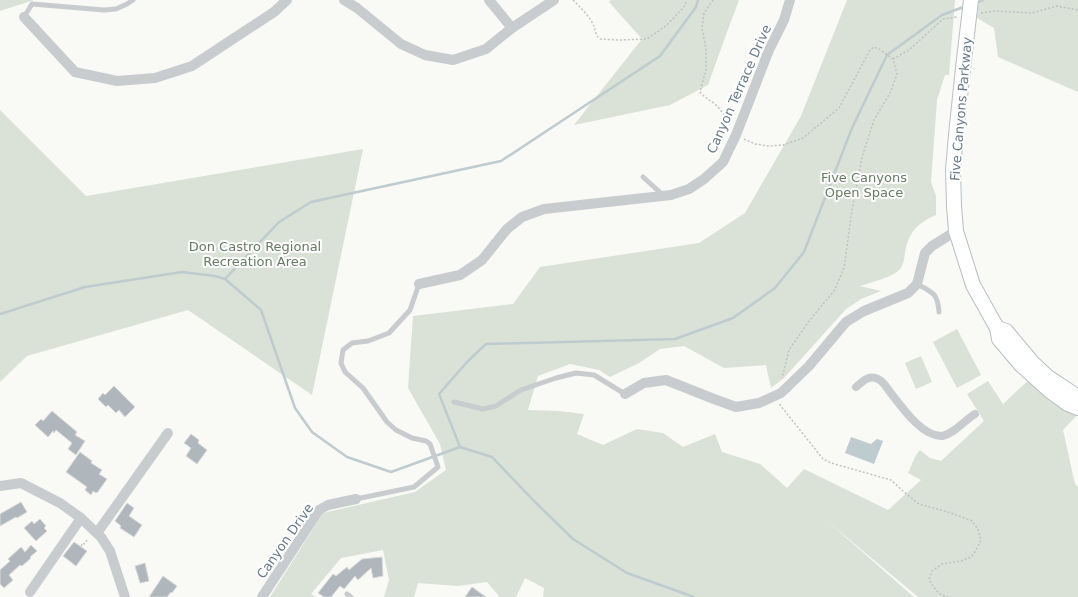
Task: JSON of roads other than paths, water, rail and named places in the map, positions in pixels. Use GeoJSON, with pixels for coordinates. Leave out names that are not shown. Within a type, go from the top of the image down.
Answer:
{"type":"FeatureCollection","features":[{"type":"Feature","properties":{"kind":"main road","name":"Five Canyons Parkway"},"geometry":{"type":"LineString","coordinates":[[971,0],[953,170],[956,231],[974,285],[997,328],[998,339],[1021,365],[1050,391],[1068,404],[1078,408]]}},
{"type":"Feature","properties":{"kind":"main road","name":"Five Canyons Parkway"},"geometry":{"type":"LineString","coordinates":[[997,328],[1006,331],[1032,362],[1048,377],[1078,397]]}},
{"type":"Feature","properties":{"kind":"street"},"geometry":{"type":"LineString","coordinates":[[24,18],[75,72],[116,80],[155,78],[192,66],[274,12],[287,0]]}},
{"type":"Feature","properties":{"kind":"street"},"geometry":{"type":"LineString","coordinates":[[344,0],[357,8],[401,44],[425,55],[453,60],[486,48],[512,28],[554,0]]}},
{"type":"Feature","properties":{"kind":"street"},"geometry":{"type":"LineString","coordinates":[[488,0],[512,28]]}},
{"type":"Feature","properties":{"kind":"street","name":"Canyon Terrace Drive"},"geometry":{"type":"LineString","coordinates":[[419,284],[460,275],[482,260],[507,228],[522,217],[544,209],[671,195],[689,189],[704,179],[723,162],[736,135],[769,50],[784,20],[790,0]]}},
{"type":"Feature","properties":{"kind":"street"},"geometry":{"type":"LineString","coordinates":[[625,394],[644,383],[666,380],[736,407],[759,403],[781,393],[809,366],[846,322],[864,311],[908,293],[917,284],[925,253],[932,246],[956,231]]}},
{"type":"Feature","properties":{"kind":"street"},"geometry":{"type":"LineString","coordinates":[[856,387],[864,380],[877,378],[885,385],[911,418],[922,428],[932,434],[943,436],[952,432],[967,418],[975,414]]}},
{"type":"Feature","properties":{"kind":"street"},"geometry":{"type":"LineString","coordinates":[[93,535],[168,433]]}},
{"type":"Feature","properties":{"kind":"street"},"geometry":{"type":"LineString","coordinates":[[0,486],[22,483],[60,502],[81,518],[93,535],[101,537],[110,551],[125,597]]}},
{"type":"Feature","properties":{"kind":"street","name":"Canyon Drive"},"geometry":{"type":"LineString","coordinates":[[262,597],[319,510],[328,505],[356,499]]}},
{"type":"Feature","properties":{"kind":"street"},"geometry":{"type":"LineString","coordinates":[[30,592],[81,518]]}},
{"type":"Feature","properties":{"kind":"lane"},"geometry":{"type":"LineString","coordinates":[[24,18],[32,4],[104,10],[116,9],[133,0]]}},
{"type":"Feature","properties":{"kind":"lane"},"geometry":{"type":"LineString","coordinates":[[643,178],[664,196]]}},
{"type":"Feature","properties":{"kind":"lane"},"geometry":{"type":"LineString","coordinates":[[356,499],[414,487],[438,467],[430,444],[426,440],[412,438],[396,430],[387,422],[363,388],[345,372],[341,363],[343,350],[352,344],[390,333],[410,310],[419,284]]}},
{"type":"Feature","properties":{"kind":"lane"},"geometry":{"type":"LineString","coordinates":[[917,284],[931,291],[938,301],[940,312]]}},
{"type":"Feature","properties":{"kind":"lane"},"geometry":{"type":"LineString","coordinates":[[454,402],[483,409],[496,406],[521,390],[576,373],[594,375],[625,394]]}},
{"type":"Feature","properties":{"kind":"waterway"},"geometry":{"type":"LineString","coordinates":[[225,279],[279,222],[311,202],[501,161],[660,56],[696,7],[698,0]]}},
{"type":"Feature","properties":{"kind":"waterway"},"geometry":{"type":"LineString","coordinates":[[975,3],[983,0]]}},
{"type":"Feature","properties":{"kind":"waterway"},"geometry":{"type":"LineString","coordinates":[[460,447],[439,394],[467,362],[486,344],[675,339],[733,318],[775,288],[804,252],[852,128],[887,55],[942,15],[966,6]]}},
{"type":"Feature","properties":{"kind":"waterway"},"geometry":{"type":"LineString","coordinates":[[0,314],[85,287],[182,272],[215,276],[225,279],[261,310],[295,408],[312,432],[347,457],[391,472],[460,447],[492,457],[573,539],[627,573],[694,597]]}},
{"type":"Feature","properties":{"kind":"park label","name":"Five Canyons Open Space"},"geometry":{"type":"Point","coordinates":[864,184]}},
{"type":"Feature","properties":{"kind":"park label","name":"Don Castro Regional Recreation Area"},"geometry":{"type":"Point","coordinates":[255,254]}}]}
